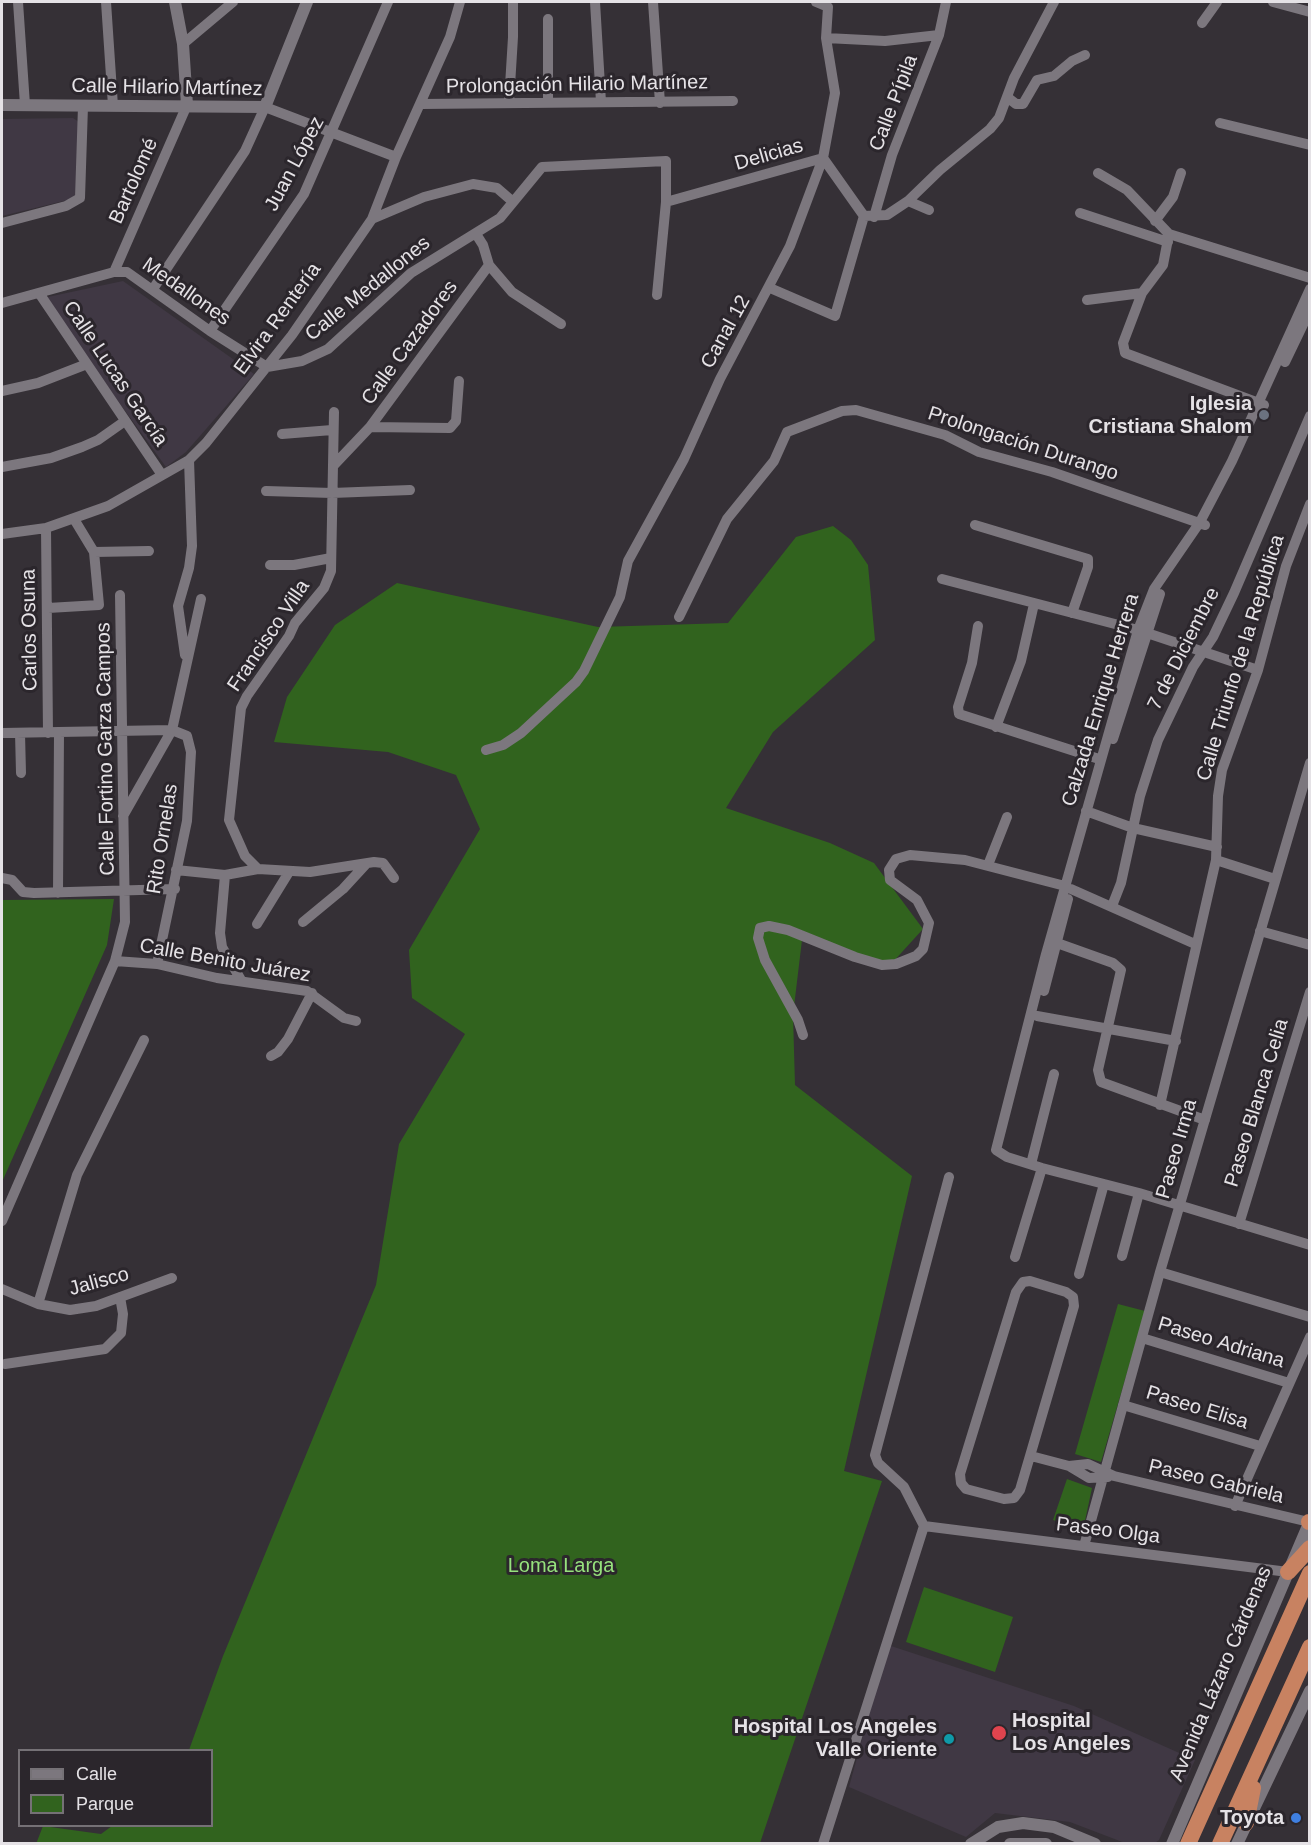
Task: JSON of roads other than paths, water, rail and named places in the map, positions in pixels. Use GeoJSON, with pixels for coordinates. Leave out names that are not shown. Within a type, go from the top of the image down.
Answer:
{"type":"FeatureCollection","features":[{"type":"Feature","properties":{"kind":"highway"},"geometry":{"type":"LineString","coordinates":[[1288,1572],[1310,1548]]}},
{"type":"Feature","properties":{"kind":"highway","name":"Avenida Lázaro Cárdenas"},"geometry":{"type":"LineString","coordinates":[[1188,1844],[1310,1573]]}},
{"type":"Feature","properties":{"kind":"highway"},"geometry":{"type":"LineString","coordinates":[[1220,1844],[1310,1647]]}},
{"type":"Feature","properties":{"kind":"highway"},"geometry":{"type":"LineString","coordinates":[[1246,1823],[1261,1756]]}},
{"type":"Feature","properties":{"kind":"street"},"geometry":{"type":"LineString","coordinates":[[18,2],[25,105]]}},
{"type":"Feature","properties":{"kind":"street"},"geometry":{"type":"LineString","coordinates":[[106,2],[113,106]]}},
{"type":"Feature","properties":{"kind":"street"},"geometry":{"type":"LineString","coordinates":[[175,2],[183,44],[187,105]]}},
{"type":"Feature","properties":{"kind":"street"},"geometry":{"type":"LineString","coordinates":[[183,44],[233,2]]}},
{"type":"Feature","properties":{"kind":"street"},"geometry":{"type":"LineString","coordinates":[[153,289],[245,151],[307,2]]}},
{"type":"Feature","properties":{"kind":"street","name":"Juan López"},"geometry":{"type":"LineString","coordinates":[[210,331],[304,194],[388,2]]}},
{"type":"Feature","properties":{"kind":"street","name":"Elvira Rentería"},"geometry":{"type":"LineString","coordinates":[[2,534],[46,528],[75,519],[120,500],[189,460],[267,367],[372,219],[396,157],[450,37],[460,2]]}},
{"type":"Feature","properties":{"kind":"street"},"geometry":{"type":"LineString","coordinates":[[509,102],[513,2]]}},
{"type":"Feature","properties":{"kind":"street"},"geometry":{"type":"LineString","coordinates":[[595,2],[601,102]]}},
{"type":"Feature","properties":{"kind":"street"},"geometry":{"type":"LineString","coordinates":[[653,2],[660,103]]}},
{"type":"Feature","properties":{"kind":"street","name":"Canal 12"},"geometry":{"type":"LineString","coordinates":[[486,750],[503,745],[521,733],[584,671],[620,597],[628,561],[653,519],[720,379],[770,288],[806,209],[823,158],[835,93],[826,38],[830,4],[816,2]]}},
{"type":"Feature","properties":{"kind":"street","name":"Calle Pípila"},"geometry":{"type":"LineString","coordinates":[[770,288],[835,316],[869,216],[939,35],[946,2]]}},
{"type":"Feature","properties":{"kind":"street"},"geometry":{"type":"LineString","coordinates":[[823,158],[869,216],[887,215],[908,201],[940,170],[990,129],[999,118],[1014,78],[1054,2]]}},
{"type":"Feature","properties":{"kind":"street"},"geometry":{"type":"LineString","coordinates":[[1202,23],[1217,2]]}},
{"type":"Feature","properties":{"kind":"street"},"geometry":{"type":"LineString","coordinates":[[1273,2],[1310,12]]}},
{"type":"Feature","properties":{"kind":"street"},"geometry":{"type":"LineString","coordinates":[[548,19],[548,102]]}},
{"type":"Feature","properties":{"kind":"street"},"geometry":{"type":"LineString","coordinates":[[826,38],[885,41],[939,35]]}},
{"type":"Feature","properties":{"kind":"street"},"geometry":{"type":"LineString","coordinates":[[1007,97],[1016,104],[1023,104],[1037,80],[1054,76],[1080,57]]}},
{"type":"Feature","properties":{"kind":"street","name":"Prolongación Hilario Martínez"},"geometry":{"type":"LineString","coordinates":[[421,104],[732,101]]}},
{"type":"Feature","properties":{"kind":"street","name":"Calle Hilario Martínez"},"geometry":{"type":"LineString","coordinates":[[2,105],[265,107],[396,157]]}},
{"type":"Feature","properties":{"kind":"street","name":"Bartolomé"},"geometry":{"type":"LineString","coordinates":[[114,272],[187,105]]}},
{"type":"Feature","properties":{"kind":"street"},"geometry":{"type":"LineString","coordinates":[[2,223],[66,206],[80,198],[82,106]]}},
{"type":"Feature","properties":{"kind":"street"},"geometry":{"type":"LineString","coordinates":[[1220,123],[1310,145]]}},
{"type":"Feature","properties":{"kind":"street","name":"Delicias"},"geometry":{"type":"LineString","coordinates":[[666,202],[823,158]]}},
{"type":"Feature","properties":{"kind":"street","name":"Calle Medallones"},"geometry":{"type":"LineString","coordinates":[[267,367],[302,361],[328,349],[411,273],[500,218],[542,167],[666,160],[666,202]]}},
{"type":"Feature","properties":{"kind":"street"},"geometry":{"type":"LineString","coordinates":[[1098,173],[1127,190],[1168,238],[1163,265],[1142,293],[1123,348],[1125,353],[1138,360],[1262,404]]}},
{"type":"Feature","properties":{"kind":"street"},"geometry":{"type":"LineString","coordinates":[[1155,221],[1173,197],[1181,173]]}},
{"type":"Feature","properties":{"kind":"street"},"geometry":{"type":"LineString","coordinates":[[372,219],[424,197],[473,184],[496,188],[512,201]]}},
{"type":"Feature","properties":{"kind":"street"},"geometry":{"type":"LineString","coordinates":[[908,201],[929,210]]}},
{"type":"Feature","properties":{"kind":"street"},"geometry":{"type":"LineString","coordinates":[[657,296],[666,202]]}},
{"type":"Feature","properties":{"kind":"street"},"geometry":{"type":"LineString","coordinates":[[1080,213],[1310,278]]}},
{"type":"Feature","properties":{"kind":"street"},"geometry":{"type":"LineString","coordinates":[[476,234],[483,245],[489,265],[512,292],[561,324]]}},
{"type":"Feature","properties":{"kind":"street","name":"Calle Cazadores"},"geometry":{"type":"LineString","coordinates":[[334,465],[370,427],[489,265]]}},
{"type":"Feature","properties":{"kind":"street"},"geometry":{"type":"LineString","coordinates":[[2,303],[114,272]]}},
{"type":"Feature","properties":{"kind":"street","name":"Medallones"},"geometry":{"type":"LineString","coordinates":[[114,272],[127,272],[210,331],[267,367]]}},
{"type":"Feature","properties":{"kind":"street","name":"Calzada Enrique Herrera"},"geometry":{"type":"LineString","coordinates":[[1262,404],[1310,289]]}},
{"type":"Feature","properties":{"kind":"street","name":"Calle Lucas García"},"geometry":{"type":"LineString","coordinates":[[39,293],[162,474]]}},
{"type":"Feature","properties":{"kind":"street"},"geometry":{"type":"LineString","coordinates":[[1087,300],[1142,293]]}},
{"type":"Feature","properties":{"kind":"street","name":"Calzada Enrique Herrera"},"geometry":{"type":"LineString","coordinates":[[998,1152],[1068,887],[1154,589],[1203,524],[1310,310]]}},
{"type":"Feature","properties":{"kind":"street"},"geometry":{"type":"LineString","coordinates":[[2,391],[38,383],[87,364]]}},
{"type":"Feature","properties":{"kind":"street"},"geometry":{"type":"LineString","coordinates":[[370,427],[450,428],[456,421],[459,381]]}},
{"type":"Feature","properties":{"kind":"street","name":"Prolongación Durango"},"geometry":{"type":"LineString","coordinates":[[679,617],[727,519],[774,461],[787,432],[826,416],[856,410],[945,435],[979,452],[1052,472],[1203,524]]}},
{"type":"Feature","properties":{"kind":"street","name":"Calle Cazadores"},"geometry":{"type":"LineString","coordinates":[[331,558],[334,412]]}},
{"type":"Feature","properties":{"kind":"street","name":"7 de Diciembre"},"geometry":{"type":"LineString","coordinates":[[1112,906],[1147,769],[1158,740],[1193,667],[1205,651],[1234,593],[1310,416]]}},
{"type":"Feature","properties":{"kind":"street"},"geometry":{"type":"LineString","coordinates":[[2,466],[51,458],[82,447],[98,440],[125,421]]}},
{"type":"Feature","properties":{"kind":"street"},"geometry":{"type":"LineString","coordinates":[[282,434],[332,430]]}},
{"type":"Feature","properties":{"kind":"street"},"geometry":{"type":"LineString","coordinates":[[186,661],[178,606],[189,568],[192,546],[189,460]]}},
{"type":"Feature","properties":{"kind":"street"},"geometry":{"type":"LineString","coordinates":[[266,491],[332,494],[410,490]]}},
{"type":"Feature","properties":{"kind":"street","name":"Calle Triunfo de la República"},"geometry":{"type":"LineString","coordinates":[[1160,1105],[1216,860],[1218,796],[1222,770],[1258,670],[1289,556],[1310,504]]}},
{"type":"Feature","properties":{"kind":"street"},"geometry":{"type":"LineString","coordinates":[[48,608],[99,605],[94,552],[75,519]]}},
{"type":"Feature","properties":{"kind":"street"},"geometry":{"type":"LineString","coordinates":[[975,525],[1088,559],[1088,567],[1072,613]]}},
{"type":"Feature","properties":{"kind":"street","name":"Carlos Osuna"},"geometry":{"type":"LineString","coordinates":[[46,528],[58,893]]}},
{"type":"Feature","properties":{"kind":"street"},"geometry":{"type":"LineString","coordinates":[[94,552],[149,551]]}},
{"type":"Feature","properties":{"kind":"street"},"geometry":{"type":"LineString","coordinates":[[270,566],[294,565],[331,558]]}},
{"type":"Feature","properties":{"kind":"street","name":"Francisco Villa"},"geometry":{"type":"LineString","coordinates":[[258,869],[244,856],[229,820],[242,708],[247,696],[290,636],[295,623],[324,588],[331,571],[331,558]]}},
{"type":"Feature","properties":{"kind":"street"},"geometry":{"type":"LineString","coordinates":[[942,579],[1142,632],[1258,670]]}},
{"type":"Feature","properties":{"kind":"street"},"geometry":{"type":"LineString","coordinates":[[123,817],[172,730],[201,599]]}},
{"type":"Feature","properties":{"kind":"street","name":"Calle Fortino Garza Campos"},"geometry":{"type":"LineString","coordinates":[[2,1221],[115,961],[125,922],[127,892],[123,817],[121,600]]}},
{"type":"Feature","properties":{"kind":"street"},"geometry":{"type":"LineString","coordinates":[[996,727],[1021,661],[1034,604]]}},
{"type":"Feature","properties":{"kind":"street"},"geometry":{"type":"LineString","coordinates":[[978,626],[972,663],[958,707],[959,714],[1099,759]]}},
{"type":"Feature","properties":{"kind":"street","name":"Calzada Enrique Herrera"},"geometry":{"type":"LineString","coordinates":[[1089,812],[1099,759],[1142,632]]}},
{"type":"Feature","properties":{"kind":"street"},"geometry":{"type":"LineString","coordinates":[[2,733],[122,733],[172,730]]}},
{"type":"Feature","properties":{"kind":"street","name":"Rito Ornelas"},"geometry":{"type":"LineString","coordinates":[[157,964],[175,889],[176,870],[187,821],[191,752],[187,736],[172,730]]}},
{"type":"Feature","properties":{"kind":"street"},"geometry":{"type":"LineString","coordinates":[[20,733],[21,773]]}},
{"type":"Feature","properties":{"kind":"street","name":"Paseo Irma"},"geometry":{"type":"LineString","coordinates":[[1084,1546],[1107,1475],[1123,1405],[1179,1205],[1310,763]]}},
{"type":"Feature","properties":{"kind":"street"},"geometry":{"type":"LineString","coordinates":[[1089,812],[1133,828],[1217,847]]}},
{"type":"Feature","properties":{"kind":"street"},"geometry":{"type":"LineString","coordinates":[[988,865],[1007,817]]}},
{"type":"Feature","properties":{"kind":"street"},"geometry":{"type":"LineString","coordinates":[[803,1035],[798,1020],[765,960],[758,938],[760,928],[769,926],[788,930],[855,957],[882,964],[906,962],[923,949],[929,923],[916,900],[895,886],[889,875],[896,859],[902,857],[946,857],[988,865],[1068,887],[1195,944]]}},
{"type":"Feature","properties":{"kind":"street"},"geometry":{"type":"LineString","coordinates":[[1216,860],[1275,879]]}},
{"type":"Feature","properties":{"kind":"street"},"geometry":{"type":"LineString","coordinates":[[176,870],[225,874],[258,869],[289,873],[383,863],[394,878]]}},
{"type":"Feature","properties":{"kind":"street"},"geometry":{"type":"LineString","coordinates":[[303,922],[343,889],[366,864]]}},
{"type":"Feature","properties":{"kind":"street"},"geometry":{"type":"LineString","coordinates":[[257,924],[289,873]]}},
{"type":"Feature","properties":{"kind":"street"},"geometry":{"type":"LineString","coordinates":[[225,874],[220,933],[222,947],[241,980]]}},
{"type":"Feature","properties":{"kind":"street"},"geometry":{"type":"LineString","coordinates":[[2,878],[12,880],[23,892],[127,892],[175,889]]}},
{"type":"Feature","properties":{"kind":"street","name":"Calzada Enrique Herrera"},"geometry":{"type":"LineString","coordinates":[[998,1152],[1057,943],[1068,887]]}},
{"type":"Feature","properties":{"kind":"street"},"geometry":{"type":"LineString","coordinates":[[1260,931],[1310,945]]}},
{"type":"Feature","properties":{"kind":"street"},"geometry":{"type":"LineString","coordinates":[[1057,943],[1113,963],[1121,970],[1098,1070],[1101,1082],[1205,1120]]}},
{"type":"Feature","properties":{"kind":"street","name":"Calle Benito Juárez"},"geometry":{"type":"LineString","coordinates":[[115,961],[157,964],[217,978],[312,993],[344,1018],[356,1021]]}},
{"type":"Feature","properties":{"kind":"street"},"geometry":{"type":"LineString","coordinates":[[270,1056],[278,1052],[288,1039],[312,993]]}},
{"type":"Feature","properties":{"kind":"street","name":"Paseo Blanca Celia"},"geometry":{"type":"LineString","coordinates":[[1239,1224],[1309,995]]}},
{"type":"Feature","properties":{"kind":"street"},"geometry":{"type":"LineString","coordinates":[[1037,1016],[1176,1041]]}},
{"type":"Feature","properties":{"kind":"street"},"geometry":{"type":"LineString","coordinates":[[38,1304],[77,1174],[144,1040]]}},
{"type":"Feature","properties":{"kind":"street"},"geometry":{"type":"LineString","coordinates":[[1031,1164],[1054,1074]]}},
{"type":"Feature","properties":{"kind":"street"},"geometry":{"type":"LineString","coordinates":[[998,1152],[1042,1168],[1139,1193],[1308,1244],[1310,1232]]}},
{"type":"Feature","properties":{"kind":"street"},"geometry":{"type":"LineString","coordinates":[[1016,1257],[1042,1168]]}},
{"type":"Feature","properties":{"kind":"street"},"geometry":{"type":"LineString","coordinates":[[823,1844],[924,1526],[904,1487],[878,1463],[876,1451],[949,1177]]}},
{"type":"Feature","properties":{"kind":"street"},"geometry":{"type":"LineString","coordinates":[[1079,1274],[1104,1184]]}},
{"type":"Feature","properties":{"kind":"street"},"geometry":{"type":"LineString","coordinates":[[1122,1256],[1139,1193]]}},
{"type":"Feature","properties":{"kind":"street"},"geometry":{"type":"LineString","coordinates":[[1160,1272],[1310,1317]]}},
{"type":"Feature","properties":{"kind":"street","name":"Jalisco"},"geometry":{"type":"LineString","coordinates":[[2,1289],[38,1304],[70,1311],[90,1308],[172,1278]]}},
{"type":"Feature","properties":{"kind":"street"},"geometry":{"type":"LineString","coordinates":[[1026,1281],[1066,1292],[1074,1300],[1031,1456],[1020,1490],[1014,1498],[1004,1499],[969,1490],[961,1483],[960,1469],[1016,1293],[1026,1281]]}},
{"type":"Feature","properties":{"kind":"street"},"geometry":{"type":"LineString","coordinates":[[5,1364],[24,1359],[86,1354],[105,1349],[121,1334],[123,1314],[120,1297]]}},
{"type":"Feature","properties":{"kind":"street"},"geometry":{"type":"LineString","coordinates":[[1234,1506],[1310,1337]]}},
{"type":"Feature","properties":{"kind":"street","name":"Paseo Adriana"},"geometry":{"type":"LineString","coordinates":[[1142,1338],[1289,1383]]}},
{"type":"Feature","properties":{"kind":"street","name":"Paseo Elisa"},"geometry":{"type":"LineString","coordinates":[[1123,1405],[1260,1446]]}},
{"type":"Feature","properties":{"kind":"street","name":"Paseo Gabriela"},"geometry":{"type":"LineString","coordinates":[[1031,1456],[1069,1466],[1088,1464],[1107,1475],[1309,1522]]}},
{"type":"Feature","properties":{"kind":"street","name":"Avenida Lázaro Cárdenas"},"geometry":{"type":"LineString","coordinates":[[1172,1844],[1309,1522]]}},
{"type":"Feature","properties":{"kind":"street","name":"Paseo Olga"},"geometry":{"type":"LineString","coordinates":[[924,1526],[1288,1572]]}},
{"type":"Feature","properties":{"kind":"street"},"geometry":{"type":"LineString","coordinates":[[1237,1844],[1310,1690]]}},
{"type":"Feature","properties":{"kind":"street"},"geometry":{"type":"LineString","coordinates":[[971,1844],[998,1827],[1023,1823],[1054,1827],[1095,1844]]}},
{"type":"Feature","properties":{"kind":"street"},"geometry":{"type":"LineString","coordinates":[[1010,1844],[1046,1844]]}},
{"type":"Feature","properties":{"kind":"place","name":"Iglesia Cristiana Shalom"},"geometry":{"type":"Point","coordinates":[1264,415]}},
{"type":"Feature","properties":{"kind":"place","name":"Hospital Los Angeles"},"geometry":{"type":"Point","coordinates":[999,1733]}},
{"type":"Feature","properties":{"kind":"place","name":"Hospital Los Angeles Valle Oriente"},"geometry":{"type":"Point","coordinates":[949,1739]}},
{"type":"Feature","properties":{"kind":"place","name":"Toyota"},"geometry":{"type":"Point","coordinates":[1296,1818]}},
{"type":"Feature","properties":{"kind":"park label","name":"Loma Larga"},"geometry":{"type":"Point","coordinates":[561,1566]}}]}
